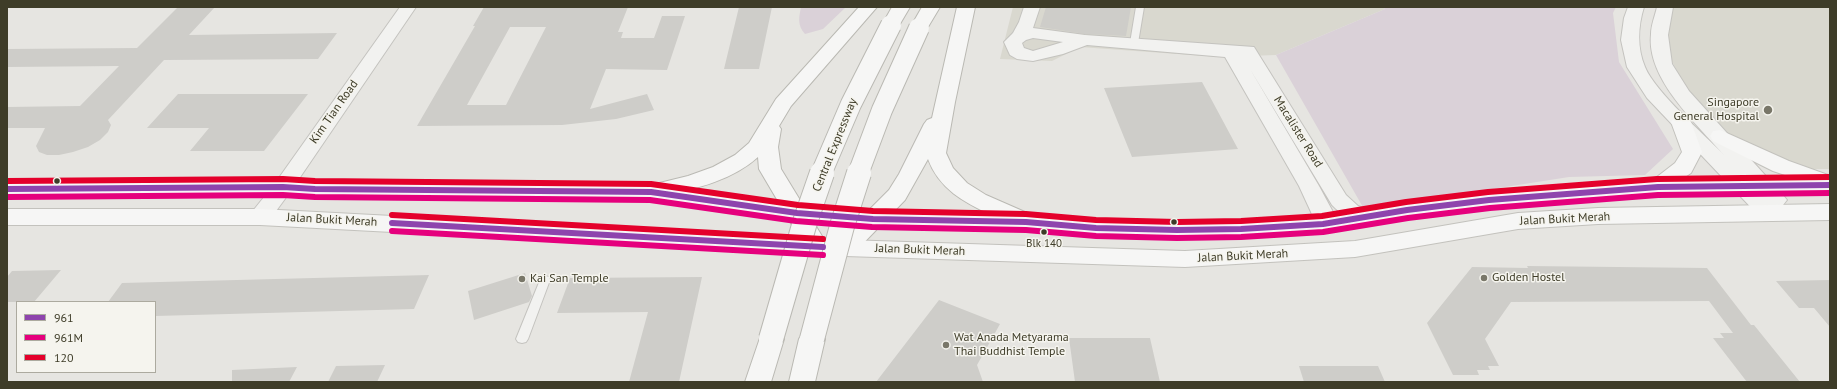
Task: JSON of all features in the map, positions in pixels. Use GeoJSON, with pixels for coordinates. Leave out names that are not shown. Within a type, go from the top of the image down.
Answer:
{"type":"FeatureCollection","features":[{"type":"Feature","properties":{"kind":"main road"},"geometry":{"type":"LineString","coordinates":[[651,192],[693,182],[721,172],[742,160],[757,147],[783,102],[868,7]]}},
{"type":"Feature","properties":{"kind":"main road"},"geometry":{"type":"LineString","coordinates":[[802,382],[839,238],[863,160],[891,88],[919,28],[931,7]]}},
{"type":"Feature","properties":{"kind":"main road"},"geometry":{"type":"LineString","coordinates":[[966,7],[945,102],[936,153],[943,171],[959,188],[978,200],[1026,222]]}},
{"type":"Feature","properties":{"kind":"main road","name":"Central Expressway"},"geometry":{"type":"LineString","coordinates":[[758,382],[802,235],[829,154],[860,84],[896,16]]}},
{"type":"Feature","properties":{"kind":"main road"},"geometry":{"type":"LineString","coordinates":[[845,248],[897,195],[910,174],[945,102]]}},
{"type":"Feature","properties":{"kind":"main road"},"geometry":{"type":"LineString","coordinates":[[1658,187],[1683,168],[1692,152],[1680,122]]}},
{"type":"Feature","properties":{"kind":"main road"},"geometry":{"type":"LineString","coordinates":[[771,124],[768,147],[770,169],[816,246]]}},
{"type":"Feature","properties":{"kind":"main road"},"geometry":{"type":"LineString","coordinates":[[1720,136],[1781,166],[1830,184]]}},
{"type":"Feature","properties":{"kind":"main road","name":"Jalan Bukit Merah"},"geometry":{"type":"LineString","coordinates":[[7,189],[283,187],[315,189],[651,192],[797,213],[873,219],[1026,222],[1096,228],[1177,230],[1241,229],[1322,224],[1407,210],[1489,200],[1658,187],[1830,184]]}},
{"type":"Feature","properties":{"kind":"main road","name":"Jalan Bukit Merah"},"geometry":{"type":"LineString","coordinates":[[7,217],[260,217],[845,248],[1185,259],[1355,249],[1518,221],[1598,216],[1830,212]]}},
{"type":"Feature","properties":{"kind":"street","name":"Kim Tian Road"},"geometry":{"type":"LineString","coordinates":[[260,217],[283,187],[408,7]]}},
{"type":"Feature","properties":{"kind":"street"},"geometry":{"type":"LineString","coordinates":[[1636,7],[1632,18],[1630,40],[1636,67],[1654,94],[1680,122],[1753,186],[1779,213]]}},
{"type":"Feature","properties":{"kind":"street"},"geometry":{"type":"LineString","coordinates":[[1665,7],[1659,35],[1663,64],[1681,94],[1720,136],[1753,186]]}},
{"type":"Feature","properties":{"kind":"street"},"geometry":{"type":"LineString","coordinates":[[1048,41],[1038,57],[1023,55],[1014,46],[1013,42],[1027,21],[1033,29],[1048,41],[1085,40],[1239,51]]}},
{"type":"Feature","properties":{"kind":"street","name":"Macalister Road"},"geometry":{"type":"LineString","coordinates":[[1239,51],[1340,200],[1350,211],[1367,217]]}},
{"type":"Feature","properties":{"kind":"street","name":"Macalister Road"},"geometry":{"type":"LineString","coordinates":[[1239,51],[1322,212],[1324,218],[1322,224]]}},
{"type":"Feature","properties":{"kind":"lane"},"geometry":{"type":"LineString","coordinates":[[1134,43],[1140,7]]}},
{"type":"Feature","properties":{"kind":"lane"},"geometry":{"type":"LineString","coordinates":[[522,339],[545,280]]}},
{"type":"Feature","properties":{"kind":"shaded area"},"geometry":{"type":"Polygon","coordinates":[[[801,7],[846,7],[823,29],[805,34],[802,31],[799,18],[801,7]]]}},
{"type":"Feature","properties":{"kind":"shaded area"},"geometry":{"type":"Polygon","coordinates":[[[1013,7],[1382,7],[1385,9],[1276,55],[1219,57],[1080,47],[1052,61],[1000,59],[1013,7]]]}},
{"type":"Feature","properties":{"kind":"shaded area"},"geometry":{"type":"Polygon","coordinates":[[[1382,7],[1616,7],[1613,13],[1619,62],[1673,149],[1645,175],[1569,177],[1364,209],[1276,55],[1385,9],[1382,7]]]}},
{"type":"Feature","properties":{"kind":"shaded area","name":"Singapore General Hospital"},"geometry":{"type":"Polygon","coordinates":[[[1674,7],[1830,7],[1830,169],[1812,169],[1799,166],[1752,148],[1727,132],[1686,88],[1666,50],[1671,11],[1674,7]]]}},
{"type":"Feature","properties":{"kind":"building"},"geometry":{"type":"Polygon","coordinates":[[[178,7],[215,7],[189,35],[337,33],[318,59],[164,60],[108,120],[111,125],[108,132],[100,140],[88,147],[73,152],[59,155],[47,155],[39,152],[36,146],[45,128],[7,128],[7,107],[80,106],[119,66],[7,67],[7,49],[137,48],[178,7]]]}},
{"type":"Feature","properties":{"kind":"building"},"geometry":{"type":"Polygon","coordinates":[[[484,7],[628,7],[618,32],[623,32],[621,38],[654,38],[662,16],[685,16],[667,70],[606,69],[590,109],[647,94],[654,110],[616,119],[562,125],[417,126],[475,26],[473,26],[484,7]],[[510,27],[467,105],[506,105],[546,27],[510,27]]]}},
{"type":"Feature","properties":{"kind":"building"},"geometry":{"type":"Polygon","coordinates":[[[739,7],[772,7],[759,69],[724,69],[739,7]]]}},
{"type":"Feature","properties":{"kind":"building"},"geometry":{"type":"Polygon","coordinates":[[[1046,7],[1131,7],[1126,36],[1085,34],[1040,27],[1046,7]]]}},
{"type":"Feature","properties":{"kind":"building"},"geometry":{"type":"Polygon","coordinates":[[[1202,82],[1238,149],[1132,157],[1104,88],[1202,82]]]}},
{"type":"Feature","properties":{"kind":"building"},"geometry":{"type":"Polygon","coordinates":[[[178,94],[308,94],[264,151],[190,151],[209,128],[147,128],[178,94]]]}},
{"type":"Feature","properties":{"kind":"building"},"geometry":{"type":"Polygon","coordinates":[[[1527,266],[1707,268],[1751,325],[1754,325],[1800,382],[1747,382],[1713,338],[1724,338],[1720,333],[1733,333],[1709,301],[1511,302],[1485,339],[1499,366],[1488,366],[1490,370],[1477,370],[1479,375],[1453,375],[1427,323],[1472,267],[1528,268],[1527,266]]]}},
{"type":"Feature","properties":{"kind":"building"},"geometry":{"type":"Polygon","coordinates":[[[61,270],[35,301],[7,302],[7,277],[12,271],[61,270]]]}},
{"type":"Feature","properties":{"kind":"building"},"geometry":{"type":"Polygon","coordinates":[[[525,273],[532,296],[529,302],[474,320],[468,291],[525,273]]]}},
{"type":"Feature","properties":{"kind":"building"},"geometry":{"type":"Polygon","coordinates":[[[429,275],[414,309],[156,316],[156,301],[109,301],[122,283],[429,275]]]}},
{"type":"Feature","properties":{"kind":"building"},"geometry":{"type":"Polygon","coordinates":[[[702,277],[679,382],[629,382],[648,312],[557,313],[570,278],[702,277]]]}},
{"type":"Feature","properties":{"kind":"building"},"geometry":{"type":"Polygon","coordinates":[[[1830,280],[1830,327],[1814,308],[1799,308],[1776,281],[1830,280]]]}},
{"type":"Feature","properties":{"kind":"building","name":"Wat Anada Metyarama Thai Buddhist Temple"},"geometry":{"type":"Polygon","coordinates":[[[939,300],[1000,324],[977,365],[983,382],[876,382],[939,300]]]}},
{"type":"Feature","properties":{"kind":"building"},"geometry":{"type":"Polygon","coordinates":[[[1069,338],[1150,338],[1160,382],[1075,382],[1069,338]]]}},
{"type":"Feature","properties":{"kind":"building"},"geometry":{"type":"Polygon","coordinates":[[[385,365],[377,382],[328,382],[336,366],[385,365]]]}},
{"type":"Feature","properties":{"kind":"building"},"geometry":{"type":"Polygon","coordinates":[[[1299,366],[1378,366],[1385,382],[1304,382],[1299,366]]]}},
{"type":"Feature","properties":{"kind":"building"},"geometry":{"type":"Polygon","coordinates":[[[297,367],[289,382],[232,382],[232,370],[297,367]]]}},
{"type":"Feature","properties":{"kind":"transit line","name":"120"},"geometry":{"type":"LineString","coordinates":[[7,181],[283,179],[315,181],[651,184],[798,205],[873,211],[1026,214],[1096,220],[1177,222],[1241,221],[1322,216],[1406,202],[1488,192],[1657,179],[1830,177]]}},
{"type":"Feature","properties":{"kind":"transit line","name":"961"},"geometry":{"type":"LineString","coordinates":[[7,189],[283,187],[315,189],[651,192],[797,213],[873,219],[1026,222],[1096,228],[1177,230],[1241,229],[1323,224],[1407,210],[1489,200],[1658,187],[1830,185]]}},
{"type":"Feature","properties":{"kind":"transit line","name":"961M"},"geometry":{"type":"LineString","coordinates":[[7,197],[283,195],[315,197],[650,200],[796,221],[872,227],[1026,230],[1096,236],[1177,238],[1241,237],[1323,232],[1408,218],[1490,208],[1658,195],[1830,193]]}},
{"type":"Feature","properties":{"kind":"transit line","name":"120"},"geometry":{"type":"LineString","coordinates":[[392,215],[823,239]]}},
{"type":"Feature","properties":{"kind":"transit line","name":"961"},"geometry":{"type":"LineString","coordinates":[[392,223],[823,247]]}},
{"type":"Feature","properties":{"kind":"transit line","name":"961M"},"geometry":{"type":"LineString","coordinates":[[392,231],[823,255]]}},
{"type":"Feature","properties":{"kind":"place","name":"Singapore General Hospital"},"geometry":{"type":"Point","coordinates":[1768,110]}},
{"type":"Feature","properties":{"kind":"place","name":"Blk 140"},"geometry":{"type":"Point","coordinates":[1044,232]}},
{"type":"Feature","properties":{"kind":"place","name":"Golden Hostel"},"geometry":{"type":"Point","coordinates":[1484,278]}},
{"type":"Feature","properties":{"kind":"place","name":"Kai San Temple"},"geometry":{"type":"Point","coordinates":[522,279]}},
{"type":"Feature","properties":{"kind":"place","name":"Wat Anada Metyarama Thai Buddhist Temple"},"geometry":{"type":"Point","coordinates":[946,345]}}]}
